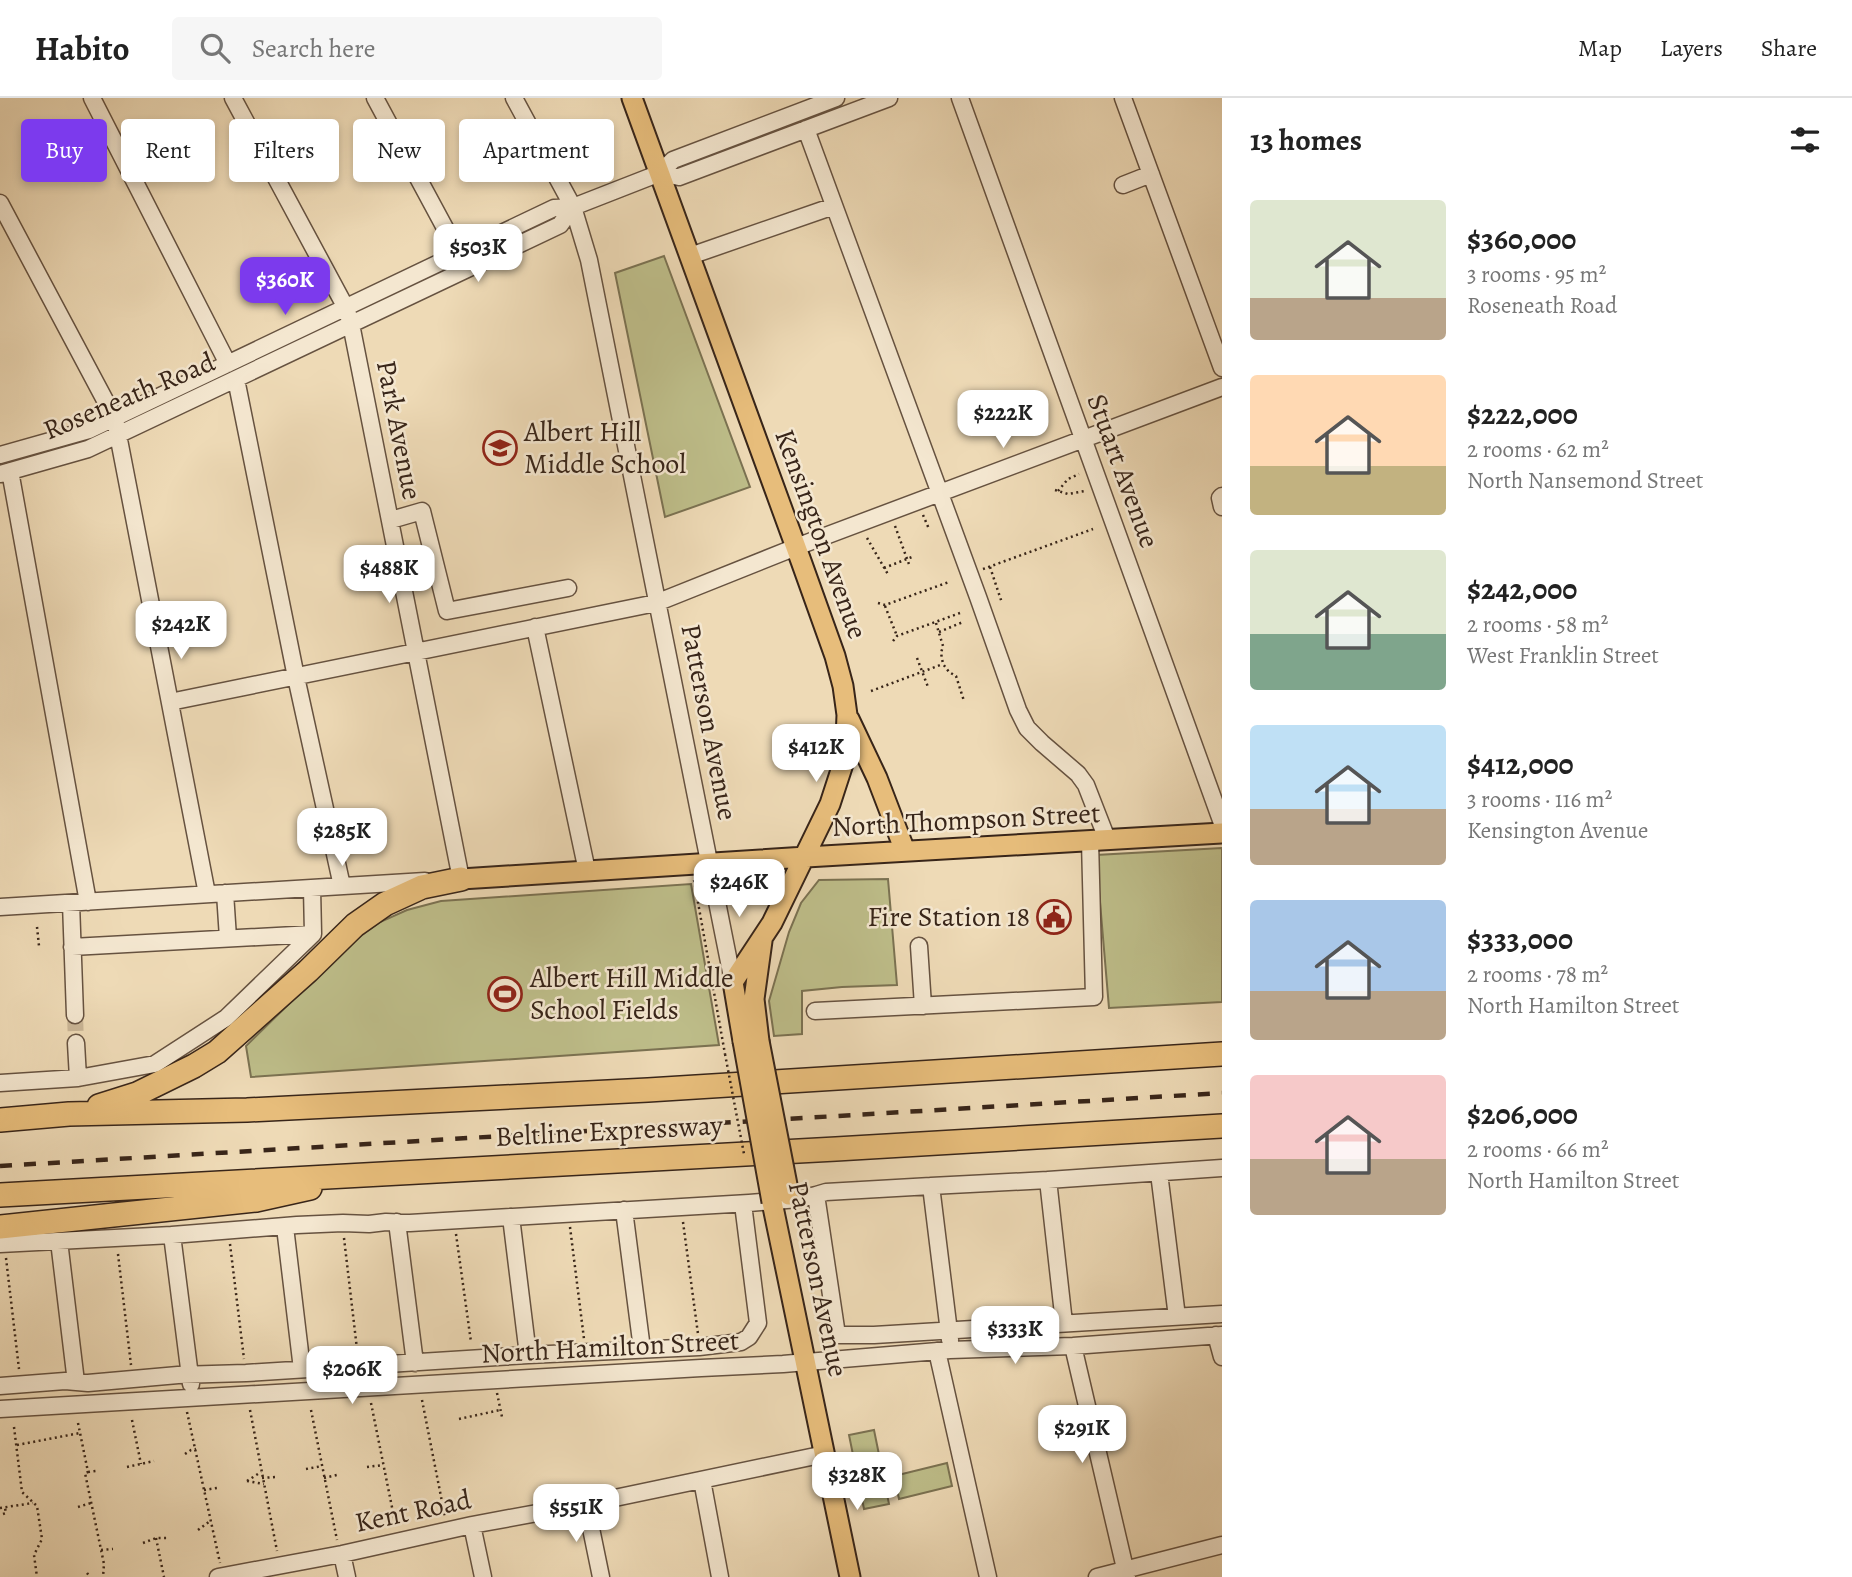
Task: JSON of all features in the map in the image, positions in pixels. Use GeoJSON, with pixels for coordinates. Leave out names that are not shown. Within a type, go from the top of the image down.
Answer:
{"type":"FeatureCollection","features":[{"type":"Feature","properties":{"kind":"highway"},"geometry":{"type":"LineString","coordinates":[[69,1114],[137,1094],[194,1066],[217,1052],[355,925],[385,904],[422,887],[461,879]]}},
{"type":"Feature","properties":{"kind":"highway","name":"Beltline Expressway"},"geometry":{"type":"LineString","coordinates":[[0,1121],[69,1114],[247,1110],[648,1090],[1222,1054]]}},
{"type":"Feature","properties":{"kind":"highway","name":"Beltline Expressway"},"geometry":{"type":"LineString","coordinates":[[0,1195],[1222,1125]]}},
{"type":"Feature","properties":{"kind":"highway"},"geometry":{"type":"LineString","coordinates":[[0,1227],[256,1200],[378,1173]]}},
{"type":"Feature","properties":{"kind":"main road","name":"Kensington Avenue"},"geometry":{"type":"LineString","coordinates":[[632,98],[796,547],[843,686],[846,715],[843,764],[830,804],[772,923],[733,982]]}},
{"type":"Feature","properties":{"kind":"main road"},"geometry":{"type":"LineString","coordinates":[[846,715],[877,778],[905,851]]}},
{"type":"Feature","properties":{"kind":"main road","name":"North Thompson Street"},"geometry":{"type":"LineString","coordinates":[[461,879],[1222,833]]}},
{"type":"Feature","properties":{"kind":"main road"},"geometry":{"type":"LineString","coordinates":[[751,1041],[762,938]]}},
{"type":"Feature","properties":{"kind":"main road","name":"Patterson Avenue"},"geometry":{"type":"LineString","coordinates":[[733,982],[751,1041],[784,1199],[779,1234],[850,1577]]}},
{"type":"Feature","properties":{"kind":"street"},"geometry":{"type":"LineString","coordinates":[[92,98],[232,372],[342,886]]}},
{"type":"Feature","properties":{"kind":"street","name":"Park Avenue"},"geometry":{"type":"LineString","coordinates":[[233,98],[346,308],[351,324],[461,879]]}},
{"type":"Feature","properties":{"kind":"street"},"geometry":{"type":"LineString","coordinates":[[375,98],[459,254]]}},
{"type":"Feature","properties":{"kind":"street","name":"Patterson Avenue"},"geometry":{"type":"LineString","coordinates":[[514,98],[573,207],[589,260],[656,603],[700,864],[733,982]]}},
{"type":"Feature","properties":{"kind":"street","name":"Roseneath Road"},"geometry":{"type":"LineString","coordinates":[[232,372],[346,308],[554,208],[573,207],[660,173],[673,160],[835,98]]}},
{"type":"Feature","properties":{"kind":"street","name":"Roseneath Road"},"geometry":{"type":"LineString","coordinates":[[660,173],[679,177],[889,98]]}},
{"type":"Feature","properties":{"kind":"street","name":"Stuart Avenue"},"geometry":{"type":"LineString","coordinates":[[960,98],[1222,822]]}},
{"type":"Feature","properties":{"kind":"street"},"geometry":{"type":"LineString","coordinates":[[1123,98],[1222,368]]}},
{"type":"Feature","properties":{"kind":"street"},"geometry":{"type":"LineString","coordinates":[[806,129],[1018,710],[1027,728],[1078,774],[1086,785],[1099,840],[1094,997],[815,1011]]}},
{"type":"Feature","properties":{"kind":"street"},"geometry":{"type":"LineString","coordinates":[[1123,185],[1151,174]]}},
{"type":"Feature","properties":{"kind":"street"},"geometry":{"type":"LineString","coordinates":[[0,203],[116,427],[207,894]]}},
{"type":"Feature","properties":{"kind":"street"},"geometry":{"type":"LineString","coordinates":[[690,256],[834,206]]}},
{"type":"Feature","properties":{"kind":"street","name":"Roseneath Road"},"geometry":{"type":"LineString","coordinates":[[5,472],[88,449],[116,427],[232,372],[351,324],[560,225],[573,207]]}},
{"type":"Feature","properties":{"kind":"street"},"geometry":{"type":"LineString","coordinates":[[170,702],[656,603],[796,547],[1222,387]]}},
{"type":"Feature","properties":{"kind":"street","name":"Roseneath Road"},"geometry":{"type":"LineString","coordinates":[[0,455],[89,430],[116,427]]}},
{"type":"Feature","properties":{"kind":"street"},"geometry":{"type":"LineString","coordinates":[[5,472],[88,902]]}},
{"type":"Feature","properties":{"kind":"street"},"geometry":{"type":"LineString","coordinates":[[1222,496],[1222,507]]}},
{"type":"Feature","properties":{"kind":"street"},"geometry":{"type":"LineString","coordinates":[[391,520],[422,511],[447,611],[568,588]]}},
{"type":"Feature","properties":{"kind":"street"},"geometry":{"type":"LineString","coordinates":[[535,627],[587,871]]}},
{"type":"Feature","properties":{"kind":"street","name":"North Thompson Street"},"geometry":{"type":"LineString","coordinates":[[0,907],[461,879]]}},
{"type":"Feature","properties":{"kind":"street"},"geometry":{"type":"LineString","coordinates":[[0,1083],[78,1078],[155,1064],[187,1045],[226,1018],[313,934],[312,888]]}},
{"type":"Feature","properties":{"kind":"street"},"geometry":{"type":"LineString","coordinates":[[225,893],[228,938]]}},
{"type":"Feature","properties":{"kind":"street"},"geometry":{"type":"LineString","coordinates":[[71,903],[75,1015]]}},
{"type":"Feature","properties":{"kind":"street"},"geometry":{"type":"LineString","coordinates":[[72,947],[313,934]]}},
{"type":"Feature","properties":{"kind":"street"},"geometry":{"type":"LineString","coordinates":[[919,946],[923,1006]]}},
{"type":"Feature","properties":{"kind":"street"},"geometry":{"type":"LineString","coordinates":[[76,1042],[78,1078]]}},
{"type":"Feature","properties":{"kind":"street"},"geometry":{"type":"LineString","coordinates":[[3,1250],[60,1241],[285,1227],[297,1224],[369,1224],[743,1204],[826,1192],[1048,1181],[1222,1168]]}},
{"type":"Feature","properties":{"kind":"street"},"geometry":{"type":"LineString","coordinates":[[1159,1173],[1177,1317]]}},
{"type":"Feature","properties":{"kind":"street"},"geometry":{"type":"LineString","coordinates":[[1048,1181],[1064,1323]]}},
{"type":"Feature","properties":{"kind":"street"},"geometry":{"type":"LineString","coordinates":[[931,1186],[949,1329],[944,1351],[988,1577]]}},
{"type":"Feature","properties":{"kind":"street"},"geometry":{"type":"LineString","coordinates":[[816,1195],[837,1335],[1222,1314]]}},
{"type":"Feature","properties":{"kind":"street"},"geometry":{"type":"LineString","coordinates":[[0,1386],[733,1344],[749,1338],[758,1324],[743,1204]]}},
{"type":"Feature","properties":{"kind":"street"},"geometry":{"type":"LineString","coordinates":[[624,1210],[642,1349]]}},
{"type":"Feature","properties":{"kind":"street"},"geometry":{"type":"LineString","coordinates":[[511,1217],[528,1355]]}},
{"type":"Feature","properties":{"kind":"street"},"geometry":{"type":"LineString","coordinates":[[397,1222],[415,1363]]}},
{"type":"Feature","properties":{"kind":"street"},"geometry":{"type":"LineString","coordinates":[[285,1227],[302,1369]]}},
{"type":"Feature","properties":{"kind":"street"},"geometry":{"type":"LineString","coordinates":[[172,1235],[190,1404]]}},
{"type":"Feature","properties":{"kind":"street"},"geometry":{"type":"LineString","coordinates":[[60,1241],[76,1382]]}},
{"type":"Feature","properties":{"kind":"street"},"geometry":{"type":"LineString","coordinates":[[1219,1335],[1222,1357]]}},
{"type":"Feature","properties":{"kind":"street","name":"North Hamilton Street"},"geometry":{"type":"LineString","coordinates":[[0,1409],[190,1404],[944,1351],[1073,1346],[1219,1335]]}},
{"type":"Feature","properties":{"kind":"street"},"geometry":{"type":"LineString","coordinates":[[1073,1346],[1126,1573]]}},
{"type":"Feature","properties":{"kind":"street","name":"Kent Road"},"geometry":{"type":"LineString","coordinates":[[219,1573],[586,1504],[825,1454]]}},
{"type":"Feature","properties":{"kind":"street"},"geometry":{"type":"LineString","coordinates":[[702,1480],[720,1577]]}},
{"type":"Feature","properties":{"kind":"street"},"geometry":{"type":"LineString","coordinates":[[586,1504],[601,1577]]}},
{"type":"Feature","properties":{"kind":"street"},"geometry":{"type":"LineString","coordinates":[[472,1525],[483,1577]]}},
{"type":"Feature","properties":{"kind":"street"},"geometry":{"type":"LineString","coordinates":[[1097,1577],[1126,1573],[1222,1545]]}},
{"type":"Feature","properties":{"kind":"street"},"geometry":{"type":"LineString","coordinates":[[340,1549],[347,1577]]}},
{"type":"Feature","properties":{"kind":"path"},"geometry":{"type":"LineString","coordinates":[[1079,474],[1068,479],[1056,491],[1068,494],[1085,491]]}},
{"type":"Feature","properties":{"kind":"path"},"geometry":{"type":"LineString","coordinates":[[923,514],[929,529]]}},
{"type":"Feature","properties":{"kind":"path"},"geometry":{"type":"LineString","coordinates":[[895,526],[910,567]]}},
{"type":"Feature","properties":{"kind":"path"},"geometry":{"type":"LineString","coordinates":[[977,571],[1093,529]]}},
{"type":"Feature","properties":{"kind":"path"},"geometry":{"type":"LineString","coordinates":[[867,538],[888,576]]}},
{"type":"Feature","properties":{"kind":"path"},"geometry":{"type":"LineString","coordinates":[[884,568],[912,557]]}},
{"type":"Feature","properties":{"kind":"path"},"geometry":{"type":"LineString","coordinates":[[990,566],[1002,603]]}},
{"type":"Feature","properties":{"kind":"path"},"geometry":{"type":"LineString","coordinates":[[878,603],[885,605],[949,582]]}},
{"type":"Feature","properties":{"kind":"path"},"geometry":{"type":"LineString","coordinates":[[921,585],[924,591]]}},
{"type":"Feature","properties":{"kind":"path"},"geometry":{"type":"LineString","coordinates":[[885,605],[897,636]]}},
{"type":"Feature","properties":{"kind":"path"},"geometry":{"type":"LineString","coordinates":[[893,641],[897,636],[960,613]]}},
{"type":"Feature","properties":{"kind":"path"},"geometry":{"type":"LineString","coordinates":[[939,632],[963,622]]}},
{"type":"Feature","properties":{"kind":"path"},"geometry":{"type":"LineString","coordinates":[[936,623],[943,646],[943,664],[956,676],[964,701]]}},
{"type":"Feature","properties":{"kind":"path"},"geometry":{"type":"LineString","coordinates":[[917,657],[928,687]]}},
{"type":"Feature","properties":{"kind":"path"},"geometry":{"type":"LineString","coordinates":[[871,691],[943,664]]}},
{"type":"Feature","properties":{"kind":"path"},"geometry":{"type":"LineString","coordinates":[[700,864],[725,1054],[745,1156]]}},
{"type":"Feature","properties":{"kind":"path"},"geometry":{"type":"LineString","coordinates":[[37,926],[39,946]]}},
{"type":"Feature","properties":{"kind":"path"},"geometry":{"type":"LineString","coordinates":[[682,1216],[697,1332]]}},
{"type":"Feature","properties":{"kind":"path"},"geometry":{"type":"LineString","coordinates":[[569,1222],[584,1339]]}},
{"type":"Feature","properties":{"kind":"path"},"geometry":{"type":"LineString","coordinates":[[456,1229],[471,1346]]}},
{"type":"Feature","properties":{"kind":"path"},"geometry":{"type":"LineString","coordinates":[[344,1235],[358,1354]]}},
{"type":"Feature","properties":{"kind":"path"},"geometry":{"type":"LineString","coordinates":[[230,1242],[244,1360]]}},
{"type":"Feature","properties":{"kind":"path"},"geometry":{"type":"LineString","coordinates":[[117,1249],[131,1367]]}},
{"type":"Feature","properties":{"kind":"path"},"geometry":{"type":"LineString","coordinates":[[3,1250],[19,1374]]}},
{"type":"Feature","properties":{"kind":"path"},"geometry":{"type":"LineString","coordinates":[[421,1398],[446,1521]]}},
{"type":"Feature","properties":{"kind":"path"},"geometry":{"type":"LineString","coordinates":[[370,1400],[397,1532]]}},
{"type":"Feature","properties":{"kind":"path"},"geometry":{"type":"LineString","coordinates":[[498,1400],[502,1418]]}},
{"type":"Feature","properties":{"kind":"path"},"geometry":{"type":"LineString","coordinates":[[190,1404],[219,1573]]}},
{"type":"Feature","properties":{"kind":"path"},"geometry":{"type":"LineString","coordinates":[[249,1408],[278,1556]]}},
{"type":"Feature","properties":{"kind":"path"},"geometry":{"type":"LineString","coordinates":[[311,1410],[340,1549]]}},
{"type":"Feature","properties":{"kind":"path"},"geometry":{"type":"LineString","coordinates":[[460,1419],[500,1410]]}},
{"type":"Feature","properties":{"kind":"path"},"geometry":{"type":"LineString","coordinates":[[132,1420],[141,1464]]}},
{"type":"Feature","properties":{"kind":"path"},"geometry":{"type":"LineString","coordinates":[[78,1423],[88,1472],[85,1473],[104,1564],[103,1577]]}},
{"type":"Feature","properties":{"kind":"path"},"geometry":{"type":"LineString","coordinates":[[14,1427],[22,1492],[37,1506],[42,1539],[34,1555],[37,1577]]}},
{"type":"Feature","properties":{"kind":"path"},"geometry":{"type":"LineString","coordinates":[[17,1445],[80,1433]]}},
{"type":"Feature","properties":{"kind":"path"},"geometry":{"type":"LineString","coordinates":[[63,1436],[64,1442]]}},
{"type":"Feature","properties":{"kind":"path"},"geometry":{"type":"LineString","coordinates":[[37,1441],[38,1447]]}},
{"type":"Feature","properties":{"kind":"path"},"geometry":{"type":"LineString","coordinates":[[185,1454],[196,1449]]}},
{"type":"Feature","properties":{"kind":"path"},"geometry":{"type":"LineString","coordinates":[[426,1458],[433,1456]]}},
{"type":"Feature","properties":{"kind":"path"},"geometry":{"type":"LineString","coordinates":[[127,1467],[155,1461]]}},
{"type":"Feature","properties":{"kind":"path"},"geometry":{"type":"LineString","coordinates":[[367,1468],[383,1465]]}},
{"type":"Feature","properties":{"kind":"path"},"geometry":{"type":"LineString","coordinates":[[306,1469],[322,1466]]}},
{"type":"Feature","properties":{"kind":"path"},"geometry":{"type":"LineString","coordinates":[[88,1472],[96,1471]]}},
{"type":"Feature","properties":{"kind":"path"},"geometry":{"type":"LineString","coordinates":[[261,1472],[247,1481],[264,1484]]}},
{"type":"Feature","properties":{"kind":"path"},"geometry":{"type":"LineString","coordinates":[[324,1478],[337,1475]]}},
{"type":"Feature","properties":{"kind":"path"},"geometry":{"type":"LineString","coordinates":[[262,1478],[276,1477]]}},
{"type":"Feature","properties":{"kind":"path"},"geometry":{"type":"LineString","coordinates":[[204,1490],[217,1488]]}},
{"type":"Feature","properties":{"kind":"path"},"geometry":{"type":"LineString","coordinates":[[0,1508],[33,1503]]}},
{"type":"Feature","properties":{"kind":"path"},"geometry":{"type":"LineString","coordinates":[[78,1507],[91,1503]]}},
{"type":"Feature","properties":{"kind":"path"},"geometry":{"type":"LineString","coordinates":[[4,1514],[5,1508]]}},
{"type":"Feature","properties":{"kind":"path"},"geometry":{"type":"LineString","coordinates":[[198,1530],[211,1520]]}},
{"type":"Feature","properties":{"kind":"path"},"geometry":{"type":"LineString","coordinates":[[143,1543],[156,1538],[169,1538]]}},
{"type":"Feature","properties":{"kind":"path"},"geometry":{"type":"LineString","coordinates":[[156,1538],[164,1577]]}},
{"type":"Feature","properties":{"kind":"path"},"geometry":{"type":"LineString","coordinates":[[101,1550],[113,1549]]}},
{"type":"Feature","properties":{"kind":"path"},"geometry":{"type":"LineString","coordinates":[[87,1573],[90,1577]]}},
{"type":"Feature","properties":{"kind":"green space"},"geometry":{"type":"Polygon","coordinates":[[[664,256],[750,487],[665,517],[615,273],[664,256]]]}},
{"type":"Feature","properties":{"kind":"green space"},"geometry":{"type":"Polygon","coordinates":[[[1222,848],[1222,1002],[1109,1008],[1096,855],[1222,848]]]}},
{"type":"Feature","properties":{"kind":"green space"},"geometry":{"type":"Polygon","coordinates":[[[888,879],[897,985],[802,991],[802,1034],[774,1036],[769,1001],[789,932],[801,903],[819,880],[888,879]]]}},
{"type":"Feature","properties":{"kind":"green space","name":"Albert Hill Middle School Fields"},"geometry":{"type":"Polygon","coordinates":[[[691,884],[719,1045],[251,1077],[246,1046],[351,943],[380,922],[407,910],[441,901],[691,884]]]}},
{"type":"Feature","properties":{"kind":"green space"},"geometry":{"type":"Polygon","coordinates":[[[874,1430],[889,1504],[864,1509],[849,1435],[874,1430]]]}},
{"type":"Feature","properties":{"kind":"green space"},"geometry":{"type":"Polygon","coordinates":[[[947,1463],[952,1486],[899,1499],[894,1476],[947,1463]]]}},
{"type":"Feature","properties":{"kind":"tunnel"},"geometry":{"type":"LineString","coordinates":[[75,1015],[76,1043]]}},
{"type":"Feature","properties":{"kind":"railway"},"geometry":{"type":"LineString","coordinates":[[0,1166],[1222,1093]]}},
{"type":"Feature","properties":{"kind":"place","name":"Albert Hill Middle School"},"geometry":{"type":"Point","coordinates":[500,448]}},
{"type":"Feature","properties":{"kind":"place","name":"Fire Station 18"},"geometry":{"type":"Point","coordinates":[1054,917]}},
{"type":"Feature","properties":{"kind":"place","name":"Albert Hill Middle School Fields"},"geometry":{"type":"Point","coordinates":[505,994]}}]}
